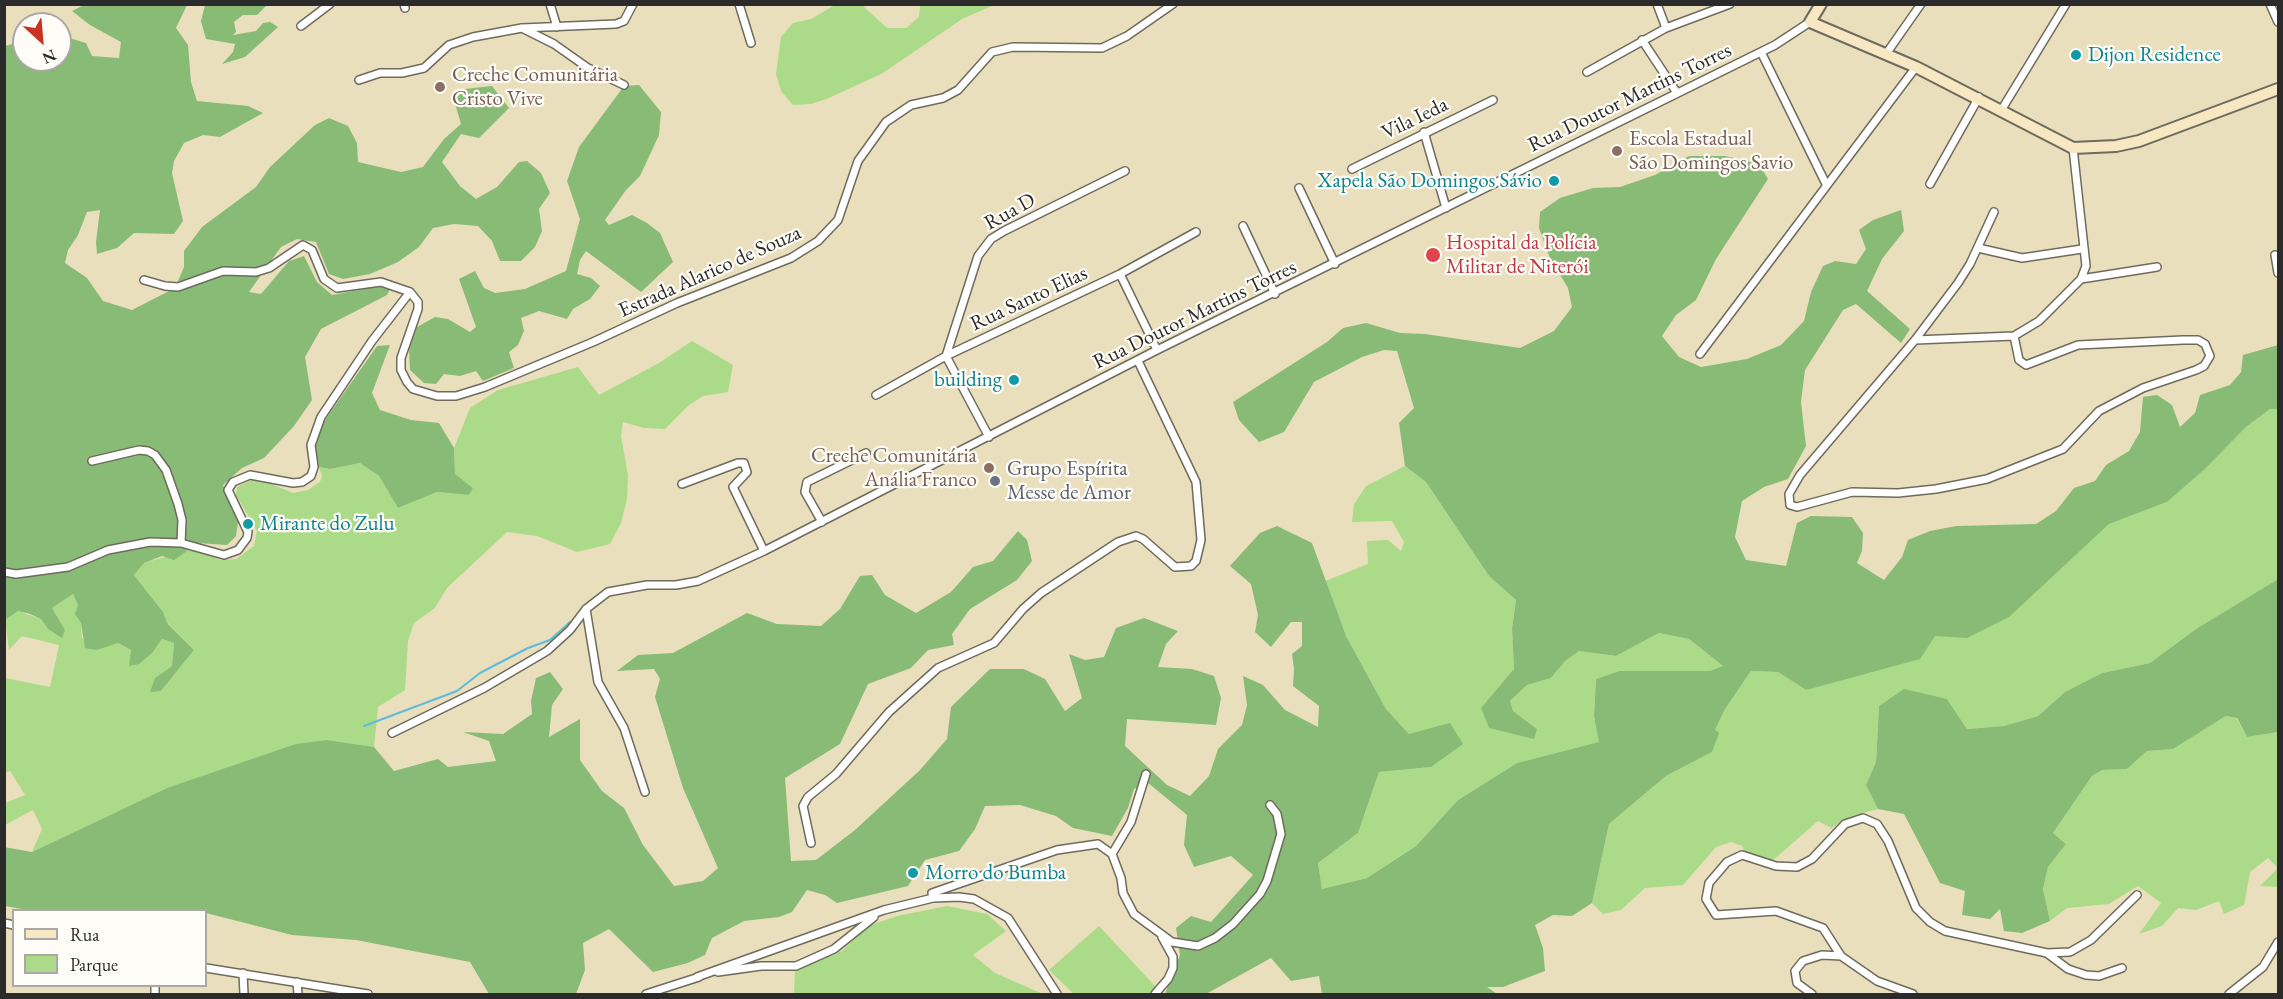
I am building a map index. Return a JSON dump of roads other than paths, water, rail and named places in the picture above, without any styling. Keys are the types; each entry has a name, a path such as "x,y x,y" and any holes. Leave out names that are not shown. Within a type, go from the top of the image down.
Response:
{"street":[{"path":"301,26 330,4"},
{"path":"550,4 557,27"},
{"path":"359,80 380,73 414,72 424,68 456,41 522,28 620,23 628,16 633,4"},
{"path":"739,4 751,43"},
{"name":"Estrada Alarico de Souza","path":"410,292 418,302 415,320 401,358 402,370 407,382 413,389 437,396 456,396 485,387 593,342 677,303 791,258 806,249 838,220 858,161 885,122 911,105 943,98 958,90 992,52 1014,47 1102,48 1127,36 1173,4"},
{"path":"1657,4 1666,28"},
{"path":"1587,72 1666,28 1730,4"},
{"path":"1821,4 1810,22 1916,66 2073,148 2116,146 2139,141 2278,90"},
{"path":"1886,54 1921,4"},
{"path":"2002,109 2066,4"},
{"path":"2270,4 2278,22"},
{"name":"Rua Doutor Martins Torres","path":"392,733 484,688 547,651 570,630 586,609 608,592 647,585 676,585 698,581 764,551 1158,350 1761,52 1788,38 1810,22"},
{"path":"522,28 554,44 588,68 624,85"},
{"path":"1642,40 1677,93"},
{"path":"1761,52 1826,184"},
{"path":"1700,354 1916,66"},
{"path":"1930,184 1979,97"},
{"name":"Vila Ieda","path":"1352,170 1424,132 1493,100"},
{"path":"1424,132 1446,208"},
{"path":"1915,340 2014,336 2039,321 2081,279 2086,266 2082,249 2073,148"},
{"name":"Rua D","path":"946,356 978,256 983,247 1004,231 1125,171"},
{"path":"1299,188 1335,264"},
{"path":"1994,212 1978,248 1958,283 1915,340 1800,475 1793,488 1789,500 1790,505 1797,507 1852,492 1898,493 1936,489 1987,479 2063,449 2099,411 2143,388 2196,370 2204,366 2210,356 2205,344 2198,340 2078,345 2026,365 2019,360 2014,336"},
{"path":"1243,226 1275,294"},
{"name":"Rua Santo Elias","path":"876,395 946,356 1120,274 1196,232"},
{"path":"4,572 16,574 62,568 108,550 150,542 181,543 224,555 238,550 248,538 248,532 228,490 233,482 250,475 293,483 302,482 311,476 314,467 311,445 321,417 372,340 410,292 381,282 337,288 324,279 312,250 303,245 269,268 256,272 213,273 187,285 178,286 165,286 144,280"},
{"path":"1978,248 2022,258 2082,249"},
{"path":"2275,255 2278,273"},
{"path":"2081,279 2157,267"},
{"path":"1120,274 1158,350"},
{"path":"946,356 989,437"},
{"path":"811,843 803,806 808,797 836,774 889,712 938,668 994,643 1023,609 1041,593 1118,542 1136,536 1143,539 1175,567 1191,566 1196,561 1201,540 1196,483 1138,361"},
{"path":"92,461 139,450 155,455 166,470 178,504 182,520 181,543"},
{"path":"822,522 805,492 807,482 866,453"},
{"path":"682,484 744,463 747,472 733,487 764,551"},
{"path":"586,609 597,682 624,728 645,792"},
{"path":"1112,854 1131,822 1146,774"},
{"path":"1162,937 1185,945 1208,942 1249,908 1267,881 1281,834 1277,814 1270,804"},
{"path":"1913,994 1877,981 1841,956 1823,928 1776,911 1716,915 1706,899 1706,889 1713,875 1735,857 1749,856 1776,866 1792,868 1803,865 1812,859 1845,824 1863,818 1877,824 1883,833 1916,908 1930,922 1951,933 2047,953 2070,952 2083,946 2137,895"},
{"path":"933,898 932,893 1057,850 1098,844 1112,854 1129,908 1162,937 1173,957 1173,968 1168,979 1155,994"},
{"path":"646,994 884,910 933,898 974,899 1008,918 1057,994"},
{"path":"697,977 730,969 761,966 785,968 806,962 834,949 884,910"},
{"path":"2229,994 2263,967 2278,942"},
{"path":"2047,953 2068,969 2085,975 2099,976 2122,968"},
{"path":"1812,994 1795,980 1798,965 1815,955 1841,956"},
{"path":"207,968 368,994"},
{"path":"243,973 244,994"},
{"path":"297,982 298,994"}],"waterway":[{"path":"364,726 457,691 480,673 528,648 550,640 570,622"}],"place":[{"name":"Dijon Residence","path":"2076,55"},
{"name":"Creche Comunitária Cristo Vive","path":"440,87"},
{"name":"Escola Estadual São Domingos Savio","path":"1617,151"},
{"name":"Xapela São Domingos Sávio","path":"1554,181"},
{"name":"Hospital da Polícia Militar de Niterói","path":"1433,255"},
{"name":"building","path":"1014,380"},
{"name":"Creche Comunitária Anália Franco","path":"989,468"},
{"name":"Grupo Espírita Messe de Amor","path":"995,481"},
{"name":"Mirante do Zulu","path":"248,524"},
{"name":"Morro do Bumba","path":"913,873"}]}
